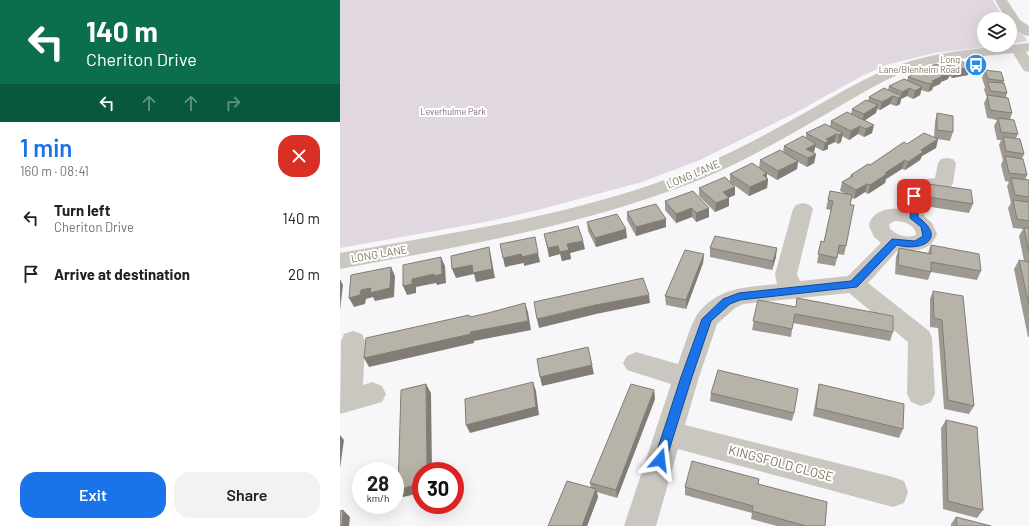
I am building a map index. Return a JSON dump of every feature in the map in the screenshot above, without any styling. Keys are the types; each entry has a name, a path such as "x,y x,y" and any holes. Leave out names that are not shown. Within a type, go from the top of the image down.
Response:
{"street":[{"path":"1001,0 1015,23 1029,32"},
{"path":"1023,48 1029,68"},
{"name":"LONG LANE","path":"340,261 489,233 632,197 688,178 736,156 862,87 902,68 949,57 1023,48"},
{"path":"640,526 686,377 707,319 727,302 739,296 854,284 895,242 917,244 924,240 927,236 925,226 914,218 915,185 944,183 947,163"},
{"path":"791,291 786,274 803,209"},
{"path":"854,284 920,338 921,394"},
{"path":"353,341 354,399"},
{"path":"636,363 686,377"},
{"name":"KINGSFOLD CLOSE","path":"668,433 893,492"}],"green space":[{"name":"Leverhulme Park","path":"340,0 993,0 1000,12 977,12 977,48 934,53 886,65 860,77 795,113 700,160 642,182 534,211 485,222 340,248"},
{"path":"1017,30 1025,37 1027,41 1017,43"}],"building":[{"path":"961,61 971,67 954,70 945,63"},
{"path":"936,64 951,71 943,74 930,68"},
{"path":"929,70 943,76 932,81 935,82 930,84 908,77 919,71"},
{"path":"985,70 1001,72 1004,81 988,79"},
{"path":"904,79 922,87 915,91 910,88 902,92 889,86"},
{"path":"987,82 1004,83 1007,93 991,91"},
{"path":"884,88 902,96 898,98 893,96 882,102 869,97"},
{"path":"987,95 1008,98 1012,113 990,110"},
{"path":"866,100 878,105 864,114 852,109"},
{"path":"847,112 874,125 866,129 860,126 851,131 831,121"},
{"path":"937,113 953,116 953,132 937,130"},
{"path":"998,118 1014,120 1018,134 1001,132"},
{"path":"825,124 843,133 839,135 836,134 826,139 829,141 825,143 806,133"},
{"path":"924,133 938,139 921,150 923,152 908,162 905,160 870,185 867,184 856,190 842,182 904,142 907,144"},
{"path":"803,136 816,144 806,149 816,154 808,158 784,146"},
{"path":"1003,137 1020,139 1024,154 1006,151"},
{"path":"780,150 798,161 778,171 760,160"},
{"path":"1005,156 1023,159 1027,175 1009,173"},
{"path":"752,163 767,173 763,175 768,179 750,187 730,174"},
{"path":"725,177 735,187 723,192 729,198 716,203 699,188"},
{"path":"1011,178 1029,180 1029,197 1015,195"},
{"path":"928,184 971,190 973,204 928,197"},
{"path":"693,191 709,208 696,213 692,208 676,214 665,201"},
{"path":"830,191 852,195 850,205 854,205 846,246 839,245 837,258 818,254 821,241 824,242 833,201 828,200"},
{"path":"1013,200 1029,202 1029,221 1017,219"},
{"path":"656,204 666,219 636,227 627,212"},
{"path":"617,214 626,229 595,238 587,222"},
{"path":"578,226 583,241 567,244 569,250 560,252 558,246 548,248 544,234"},
{"path":"1024,228 1029,228 1029,252"},
{"path":"715,236 777,248 773,261 710,248"},
{"path":"535,237 538,253 522,257 521,254 503,258 500,244"},
{"path":"931,245 979,254 981,271 931,262 931,272 898,265 899,248 931,254"},
{"path":"489,247 492,269 473,273 472,265 452,269 451,256"},
{"path":"685,250 704,254 686,300 665,296"},
{"path":"441,257 442,274 434,276 434,274 412,279 412,284 403,286 403,265"},
{"path":"1019,260 1029,262 1029,305"},
{"path":"391,267 390,288 370,293 371,288 361,290 360,295 349,298 351,275"},
{"path":"643,278 649,295 595,305 537,319 534,302"},
{"path":"933,291 963,296 974,406 948,400 942,320 934,318"},
{"path":"797,298 893,316 893,332 795,314 792,329 753,321 758,300 796,307"},
{"path":"525,303 528,321 470,332 471,334 364,358 366,338 469,315 470,317"},
{"path":"588,347 592,365 540,377 537,359"},
{"path":"718,370 798,389 794,413 711,393"},
{"path":"533,382 536,407 466,425 465,399"},
{"path":"426,384 427,462 412,462 412,486 404,488 404,462 399,462 401,390"},
{"path":"631,384 654,390 616,490 590,483"},
{"path":"819,384 904,404 903,429 816,408"},
{"path":"946,420 977,427 983,510 948,501"},
{"path":"692,461 759,479 758,484 827,502 825,526 806,526 752,511 753,506 685,487"},
{"path":"567,481 596,489 582,526 548,526"},
{"path":"343,510 342,526 340,526 340,511"},
{"path":"956,517 991,526 957,526"}],"place":[{"name":"Long Lane/Blenheim Road","path":"976,65"}],"route":[{"path":"660,460 686,377 707,319 727,302 739,296 854,284 895,242 903,244 917,244 924,240 927,236 925,226 914,218 914,196"}]}
